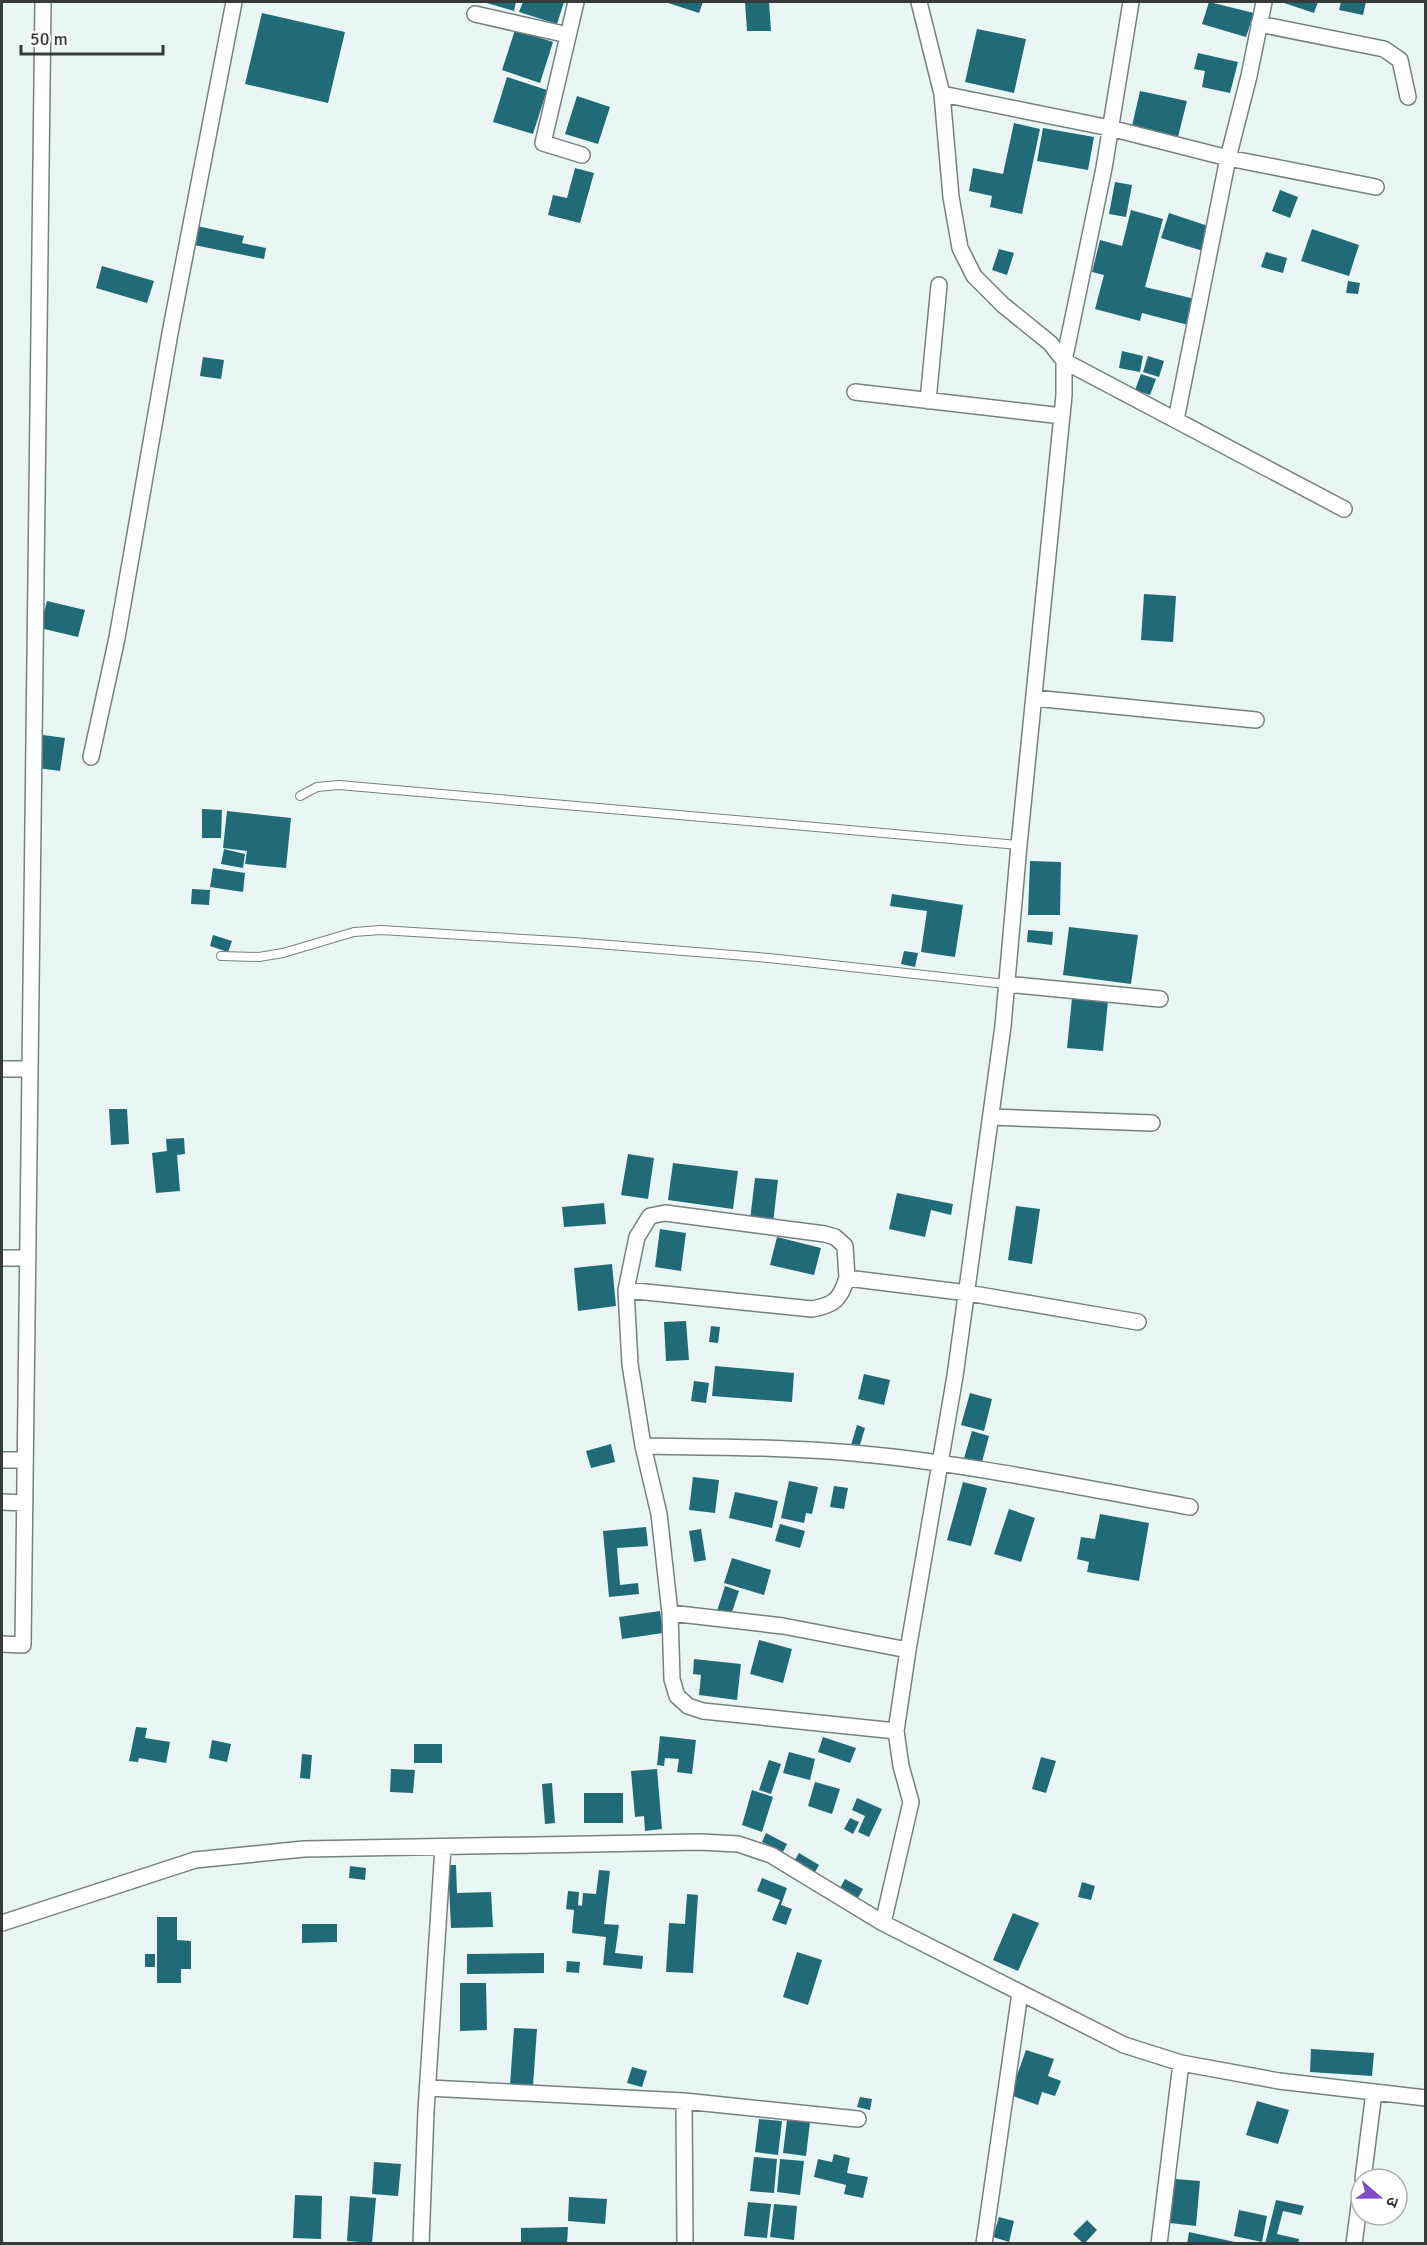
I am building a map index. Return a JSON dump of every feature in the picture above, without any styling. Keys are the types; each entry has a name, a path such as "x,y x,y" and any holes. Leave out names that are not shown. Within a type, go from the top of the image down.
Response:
{"street":[{"path":"2,1644 23,1645 43,2"},
{"path":"91,757 117,638 170,333 234,2"},
{"path":"576,2 543,143 582,155"},
{"path":"919,2 942,94 951,197 960,248 974,276 1003,305 1050,343 1064,361 1344,509"},
{"path":"883,1923 911,1802 901,1766 896,1731 968,1293 1003,1026 1062,416 1064,361 1104,168 1131,2"},
{"path":"1176,420 1228,158 1264,2"},
{"path":"475,14 568,35"},
{"path":"1259,24 1384,49 1400,60 1408,98"},
{"path":"942,94 1110,128 1228,158 1376,187"},
{"path":"928,401 939,285"},
{"path":"855,392 1062,416"},
{"path":"1034,698 1256,720"},
{"path":"1006,984 1160,999"},
{"path":"2,1069 30,1069"},
{"path":"991,1117 1152,1123"},
{"path":"626,1290 812,1309 828,1306 842,1294 847,1278 845,1246 836,1237 825,1234 665,1214 650,1216 637,1238 626,1290 630,1364 644,1446 659,1514 670,1612 672,1679 677,1696 688,1707 703,1711 896,1731"},
{"path":"2,1258 28,1258"},
{"path":"847,1278 968,1293 1138,1322"},
{"path":"644,1446 803,1449 939,1463 1190,1506"},
{"path":"2,1460 25,1460"},
{"path":"2,1502 25,1503"},
{"path":"670,1612 783,1626 908,1650"},
{"path":"2,1923 195,1860 304,1849 700,1842 738,1844 771,1855 883,1923 1124,2045 1181,2063 1279,2081 1425,2098"},
{"path":"421,2244 443,1847"},
{"path":"984,2244 1020,1993"},
{"path":"1159,2244 1181,2063"},
{"path":"429,2088 684,2102 858,2119"},
{"path":"1365,2167 1374,2092"},
{"path":"684,2102 685,2244"},
{"path":"1354,2244 1356,2227"}],"lane":[{"path":"300,796 316,787 339,785 1019,845"},
{"path":"221,956 259,957 283,953 354,932 381,930 573,942 769,958 1006,984"}],"building":[{"path":"483,2 516,2 514,11"},
{"path":"523,2 564,2 557,24 519,12"},
{"path":"665,2 703,2 699,13"},
{"path":"745,2 769,2 771,31 747,31"},
{"path":"1209,2 1254,13 1246,37 1202,24"},
{"path":"1281,2 1318,2 1314,13"},
{"path":"1341,2 1366,2 1363,15 1339,10"},
{"path":"262,13 345,32 328,103 245,84"},
{"path":"977,29 1026,39 1014,93 965,82"},
{"path":"515,30 553,42 540,83 502,70"},
{"path":"1198,53 1238,62 1230,93 1202,87 1205,71 1194,69"},
{"path":"507,77 547,90 533,134 493,122"},
{"path":"1140,91 1187,101 1178,137 1132,126"},
{"path":"577,96 610,107 598,144 565,134"},
{"path":"1014,123 1040,129 1022,214 990,207 992,196 969,191 973,168 1003,174"},
{"path":"1043,128 1094,137 1088,170 1037,161"},
{"path":"575,168 594,173 580,223 548,215 553,195 567,198"},
{"path":"1115,182 1132,185 1126,217 1109,214"},
{"path":"1280,190 1298,197 1290,218 1272,211"},
{"path":"1131,210 1163,219 1145,287 1195,299 1188,325 1142,313 1140,321 1095,309 1104,275 1092,272 1100,240 1122,246"},
{"path":"1169,213 1211,227 1203,251 1161,238"},
{"path":"197,226 244,236 242,243 266,248 264,259 194,245"},
{"path":"1312,229 1359,245 1349,276 1301,261"},
{"path":"999,249 1014,253 1007,275 992,270"},
{"path":"1266,252 1287,258 1283,273 1261,267"},
{"path":"102,266 154,281 147,303 96,288"},
{"path":"1348,281 1360,283 1358,294 1346,293"},
{"path":"1122,351 1143,356 1140,372 1119,368"},
{"path":"1148,356 1164,361 1159,377 1143,372"},
{"path":"203,357 224,360 221,379 200,376"},
{"path":"1141,374 1156,379 1150,395 1135,390"},
{"path":"1144,594 1176,596 1173,642 1141,640"},
{"path":"47,601 85,610 78,637 40,628"},
{"path":"43,735 65,738 60,771 38,768"},
{"path":"202,809 222,810 221,838 202,838"},
{"path":"227,811 291,818 286,868 245,864 247,851 223,848"},
{"path":"224,849 245,854 243,868 221,864"},
{"path":"1030,861 1061,862 1060,915 1028,915"},
{"path":"213,868 245,873 243,892 210,887"},
{"path":"192,889 210,890 209,905 191,904"},
{"path":"892,894 963,905 955,957 921,952 927,911 890,906"},
{"path":"1069,927 1138,935 1131,984 1063,975"},
{"path":"1028,930 1053,932 1052,945 1027,942"},
{"path":"213,935 232,941 228,952 210,946"},
{"path":"904,951 918,953 915,967 901,964"},
{"path":"1072,998 1108,1001 1103,1051 1067,1048"},
{"path":"109,1109 127,1109 129,1144 111,1145"},
{"path":"184,1138 185,1154 177,1155 180,1191 156,1193 152,1153 167,1151 166,1139"},
{"path":"628,1154 654,1158 648,1199 621,1195"},
{"path":"673,1163 738,1171 733,1209 668,1200"},
{"path":"755,1178 778,1180 773,1223 750,1220"},
{"path":"897,1193 953,1204 951,1215 931,1210 925,1237 889,1229"},
{"path":"604,1203 606,1224 564,1227 562,1207"},
{"path":"1016,1206 1040,1209 1032,1264 1008,1260"},
{"path":"660,1229 686,1233 681,1271 655,1267"},
{"path":"777,1237 821,1248 814,1275 770,1265"},
{"path":"612,1264 616,1306 578,1311 574,1268"},
{"path":"686,1321 689,1360 666,1361 664,1322"},
{"path":"711,1326 720,1327 718,1343 709,1342"},
{"path":"715,1366 794,1373 792,1402 712,1396"},
{"path":"864,1374 890,1380 884,1405 858,1399"},
{"path":"694,1381 709,1383 706,1403 691,1401"},
{"path":"970,1393 992,1399 984,1431 961,1425"},
{"path":"857,1425 865,1428 859,1448 851,1445"},
{"path":"972,1431 989,1436 982,1462 964,1458"},
{"path":"611,1444 615,1462 591,1468 586,1451"},
{"path":"693,1477 719,1480 715,1513 689,1510"},
{"path":"789,1481 818,1487 812,1514 806,1513 804,1523 781,1518"},
{"path":"963,1482 987,1488 971,1546 947,1540"},
{"path":"834,1486 848,1488 844,1509 830,1507"},
{"path":"735,1492 778,1501 772,1528 729,1518"},
{"path":"1009,1509 1035,1518 1021,1562 994,1554"},
{"path":"1100,1514 1149,1523 1139,1581 1087,1572 1089,1562 1077,1559 1081,1537 1095,1539"},
{"path":"780,1524 805,1531 800,1548 775,1541"},
{"path":"646,1527 648,1546 617,1548 620,1585 638,1583 639,1594 609,1597 603,1531"},
{"path":"701,1529 706,1560 694,1562 689,1531"},
{"path":"732,1558 771,1570 764,1595 724,1583"},
{"path":"725,1586 739,1591 731,1615 717,1611"},
{"path":"660,1611 663,1633 622,1639 619,1617"},
{"path":"759,1640 792,1649 783,1683 750,1674"},
{"path":"694,1659 741,1664 737,1700 699,1695 701,1675 693,1674"},
{"path":"136,1727 147,1728 145,1738 170,1742 166,1763 139,1758 138,1762 129,1761"},
{"path":"660,1736 696,1740 692,1774 677,1772 679,1759 665,1758 664,1766 657,1765"},
{"path":"823,1737 856,1748 850,1763 818,1752"},
{"path":"212,1740 231,1744 227,1762 209,1758"},
{"path":"414,1744 442,1744 442,1763 414,1763"},
{"path":"789,1752 815,1759 810,1780 783,1773"},
{"path":"302,1754 312,1755 310,1779 300,1778"},
{"path":"1041,1757 1056,1761 1046,1793 1032,1789"},
{"path":"769,1760 781,1764 771,1794 759,1790"},
{"path":"391,1769 415,1770 413,1793 390,1792"},
{"path":"657,1769 662,1829 645,1831 644,1816 635,1817 631,1771"},
{"path":"815,1782 840,1789 832,1814 808,1806"},
{"path":"552,1783 555,1823 545,1824 542,1784"},
{"path":"752,1790 773,1797 762,1832 742,1825"},
{"path":"584,1793 623,1793 623,1823 584,1823"},
{"path":"857,1798 882,1809 869,1837 858,1832 865,1816 852,1810"},
{"path":"850,1818 859,1822 853,1834 844,1829"},
{"path":"766,1833 787,1844 783,1852 762,1842"},
{"path":"799,1853 819,1865 814,1874 793,1863"},
{"path":"448,1865 456,1865 457,1893 491,1892 493,1927 451,1928"},
{"path":"350,1866 366,1868 365,1880 349,1878"},
{"path":"599,1870 610,1871 604,1924 619,1925 615,1953 643,1956 642,1969 603,1965 606,1937 572,1933 574,1910 566,1909 568,1891 579,1892 578,1905 582,1906 583,1893 596,1894"},
{"path":"762,1878 787,1888 781,1905 792,1909 786,1925 772,1920 780,1900 757,1891"},
{"path":"845,1879 863,1889 858,1898 840,1888"},
{"path":"1082,1882 1095,1886 1091,1900 1078,1897"},
{"path":"687,1894 698,1895 693,1973 666,1972 669,1923 685,1924"},
{"path":"1013,1913 1039,1923 1018,1971 993,1960"},
{"path":"157,1917 177,1917 177,1940 191,1941 191,1969 181,1969 181,1983 157,1983"},
{"path":"302,1924 337,1924 337,1942 302,1943"},
{"path":"797,1952 822,1960 808,2005 783,1997"},
{"path":"544,1953 544,1973 467,1974 467,1954"},
{"path":"145,1954 155,1954 155,1967 145,1967"},
{"path":"567,1961 580,1962 579,1973 566,1972"},
{"path":"460,1983 486,1983 487,2030 460,2031"},
{"path":"514,2028 537,2029 533,2086 510,2085"},
{"path":"1311,2049 1374,2053 1372,2076 1310,2072"},
{"path":"1026,2050 1054,2059 1048,2076 1061,2081 1055,2096 1042,2092 1038,2105 1010,2095"},
{"path":"632,2067 647,2071 642,2087 627,2083"},
{"path":"860,2097 872,2099 870,2110 857,2107"},
{"path":"1257,2101 1289,2110 1278,2144 1246,2135"},
{"path":"759,2119 782,2121 778,2155 755,2152"},
{"path":"787,2120 810,2122 806,2156 783,2153"},
{"path":"834,2154 850,2158 847,2173 868,2177 863,2198 844,2194 846,2185 814,2177 818,2159 832,2162"},
{"path":"754,2157 777,2159 774,2193 750,2191"},
{"path":"780,2159 804,2161 800,2195 777,2192"},
{"path":"374,2162 401,2164 398,2196 372,2194"},
{"path":"1175,2179 1200,2181 1196,2226 1170,2223"},
{"path":"295,2195 322,2196 321,2239 293,2238"},
{"path":"350,2196 376,2198 372,2243 347,2241"},
{"path":"569,2197 607,2199 605,2224 568,2221"},
{"path":"1276,2200 1304,2206 1301,2215 1283,2211 1277,2234 1299,2239 1298,2244 1265,2244"},
{"path":"748,2202 771,2204 767,2238 744,2236"},
{"path":"774,2204 797,2206 794,2240 770,2237"},
{"path":"1239,2210 1267,2216 1262,2242 1234,2236"},
{"path":"999,2217 1014,2221 1009,2242 993,2237"},
{"path":"1087,2220 1097,2230 1084,2244 1073,2234"},
{"path":"568,2227 567,2244 521,2244 521,2228"},
{"path":"1189,2232 1235,2242 1235,2244 1187,2244"}]}
